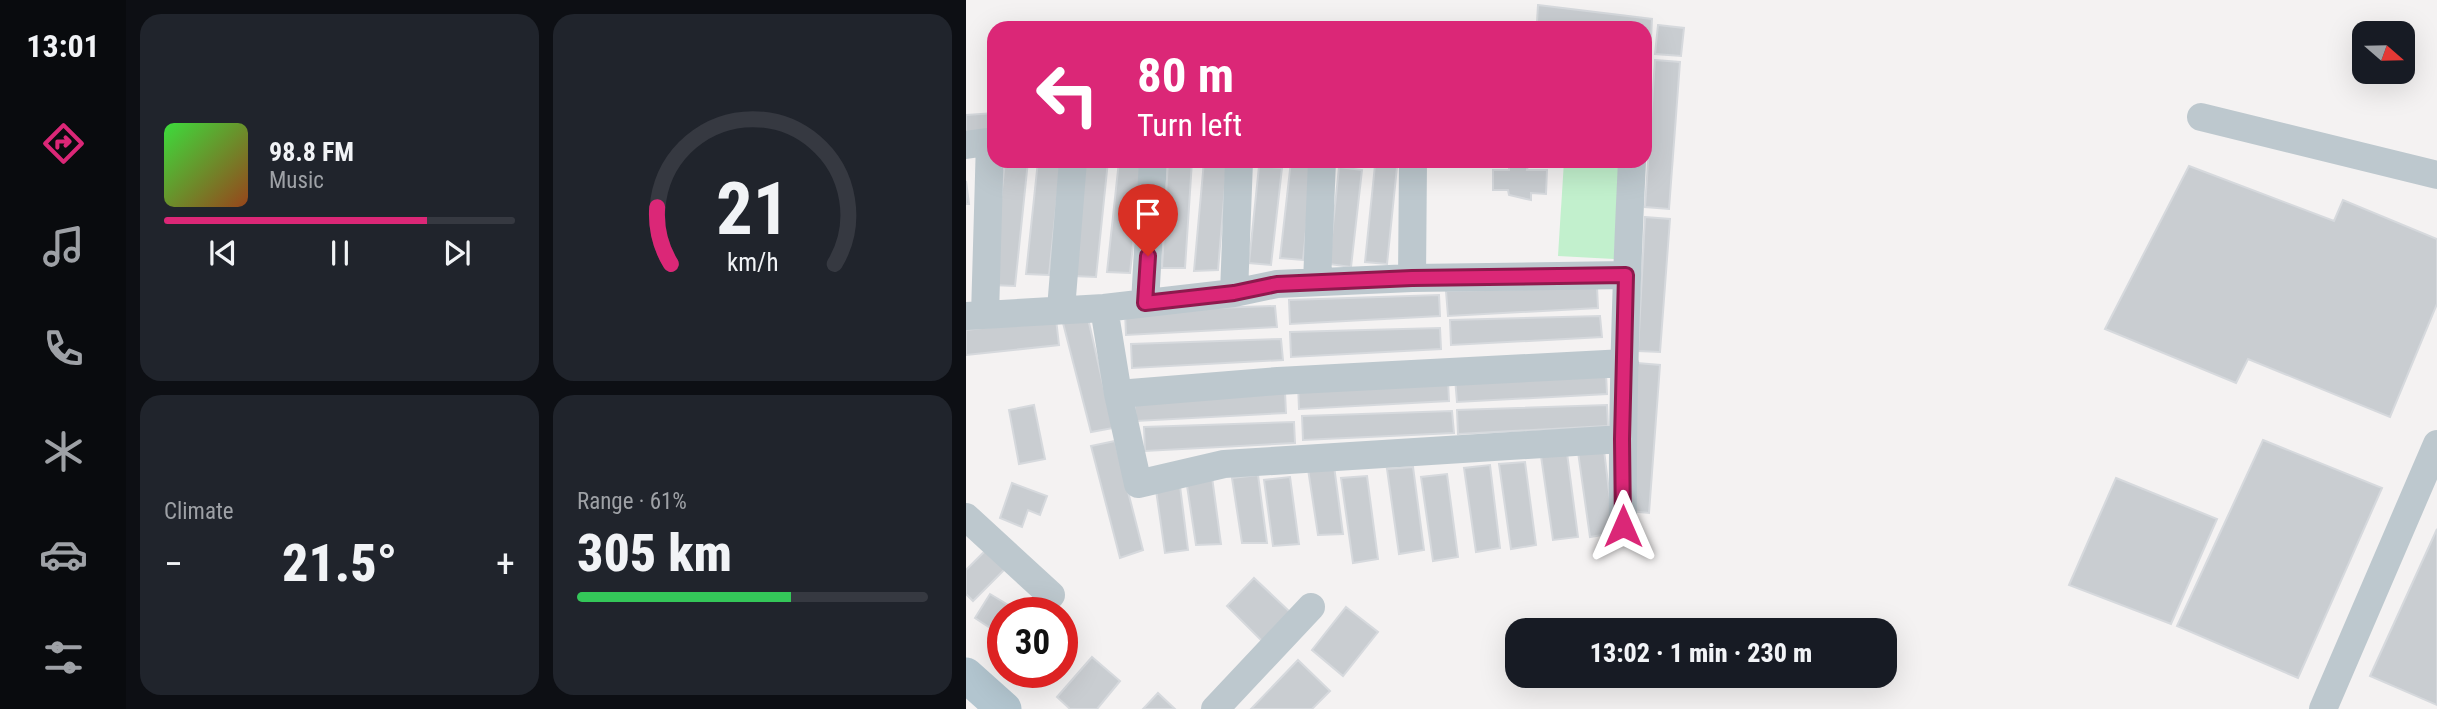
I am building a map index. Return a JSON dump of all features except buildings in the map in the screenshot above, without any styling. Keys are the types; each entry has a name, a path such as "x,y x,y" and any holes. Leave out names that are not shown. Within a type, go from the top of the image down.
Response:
{"main road":[{"path":"966,675 1004,709"}],"street":[{"path":"2201,117 2437,175"},
{"path":"983,143 977,223 976,316 1104,308 1234,293 1277,284 1412,278 1626,275"},
{"path":"1061,309 1072,168"},
{"path":"1145,303 1153,168"},
{"path":"1234,293 1238,168"},
{"path":"1317,282 1322,168"},
{"path":"1412,278 1413,168"},
{"path":"1623,526 1622,439 1632,168"},
{"path":"1104,308 1118,394 1138,484 1224,464 1622,439"},
{"path":"1118,394 1278,381 1625,363"},
{"path":"2323,709 2437,444"},
{"path":"966,517 1051,595"},
{"path":"1215,709 1311,607"}],"green space":[{"path":"1564,168 1620,168 1614,259 1558,256"}],"route":[{"path":"1148,256 1145,303 1234,293 1277,284 1412,278 1626,275 1623,526"}]}
